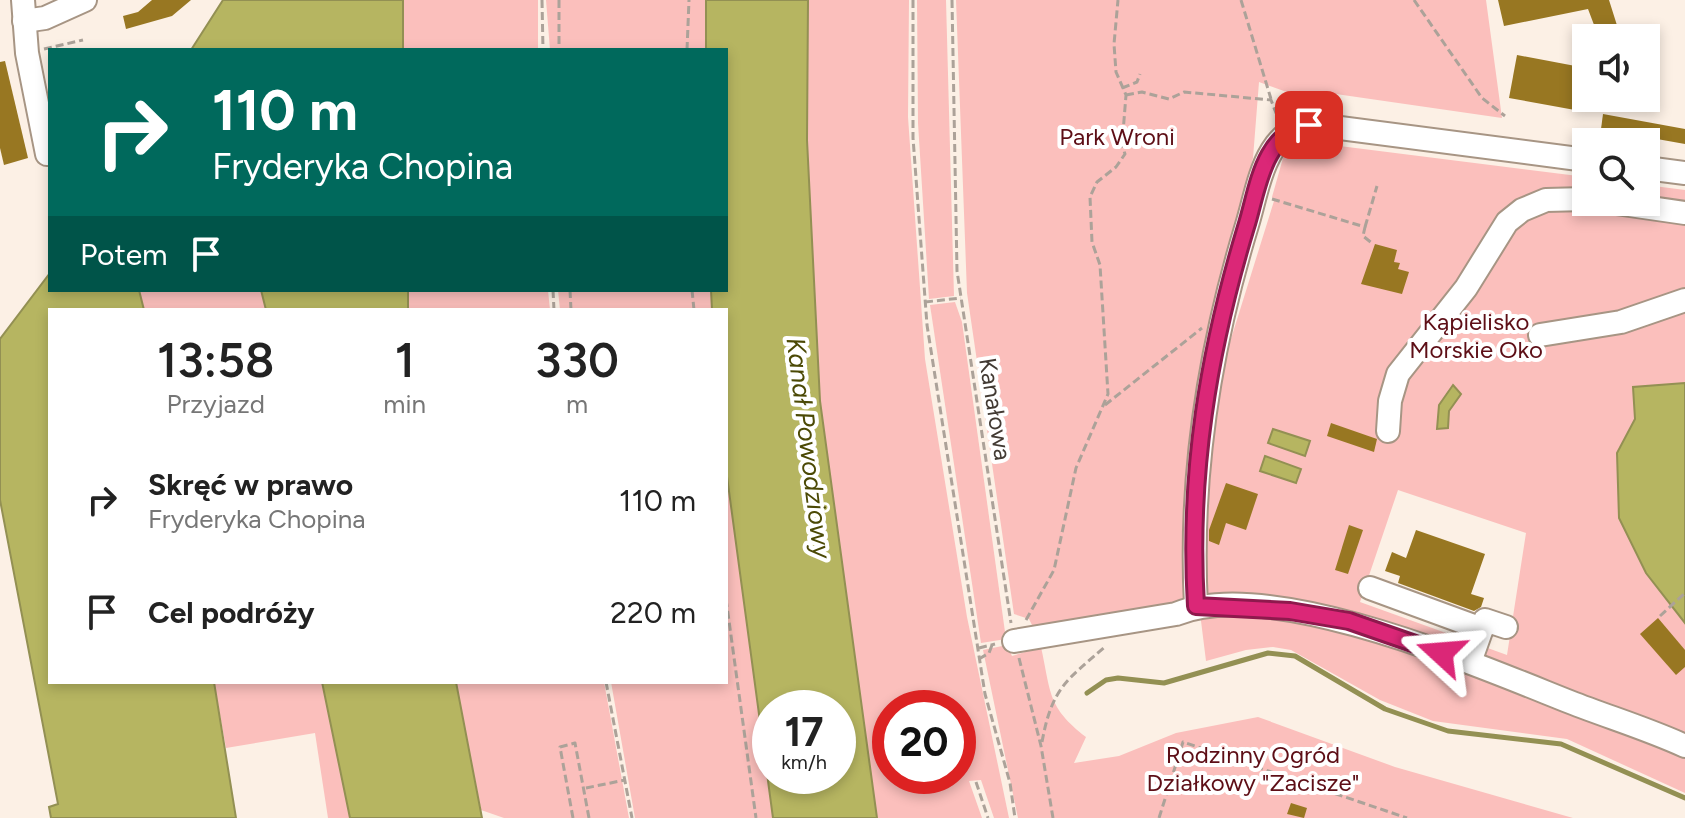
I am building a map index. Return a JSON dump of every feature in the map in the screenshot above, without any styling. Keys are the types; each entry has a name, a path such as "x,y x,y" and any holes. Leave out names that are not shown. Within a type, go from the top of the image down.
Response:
{"street":[{"path":"47,154 23,10 45,18 85,0"},
{"path":"1196,606 1197,466 1206,388 1219,322 1268,157 1284,134 1299,127 1317,125 1572,158"},
{"path":"1660,170 1685,173"},
{"path":"1388,431 1390,401 1398,374 1453,307 1507,222 1522,210 1546,200 1572,199"},
{"path":"1660,209 1685,213"},
{"path":"1540,335 1621,322 1685,300"},
{"path":"1370,588 1482,629"},
{"path":"1014,641 1131,623 1176,614 1196,606 1290,611 1349,621 1464,660 1685,746"},
{"path":"1423,647 1435,612"},
{"path":"1464,660 1485,620 1506,627"}],"path":[{"path":"542,0 543,48"},
{"path":"559,0 559,48"},
{"path":"687,48 689,0"},
{"path":"913,0 913,138 925,302 979,660 1010,783 1015,818"},
{"name":"Kanałowa","path":"952,0 961,298 1014,641 1041,746 1053,818"},
{"path":"1014,641 1054,570 1076,468 1105,405 1109,388 1104,358 1104,317 1089,206 1097,182 1116,167 1125,154 1122,145 1126,95 1116,72 1114,44 1118,0"},
{"path":"1241,0 1284,134"},
{"path":"1414,0 1482,98 1505,116"},
{"path":"50,48 83,40"},
{"path":"40,50 48,48"},
{"path":"1122,88 1137,82 1140,74"},
{"path":"1126,95 1142,92 1169,99 1184,92 1271,100"},
{"path":"1373,244 1363,236 1377,186"},
{"path":"1260,197 1365,227"},
{"path":"925,302 961,298"},
{"path":"1105,405 1196,332 1219,322"},
{"path":"1660,616 1685,593"},
{"path":"728,614 756,818"},
{"path":"1041,746 1050,710 1067,676 1131,623"},
{"path":"977,648 992,645 989,653 979,660"},
{"path":"606,684 632,818"},
{"path":"1159,818 1183,742 1407,818"},
{"path":"573,818 560,747 575,743 589,818"},
{"path":"584,788 625,780"},
{"path":"976,782 988,818"}],"green space":[{"path":"403,0 538,0 538,48 403,48"},
{"path":"546,0 706,0 706,48 550,48"},
{"path":"808,0 909,0 908,117 925,359 967,617 1009,818 994,818 981,780 976,780 976,690 872,690 872,781 820,401 807,140"},
{"path":"917,0 946,0 954,296 929,299 918,123"},
{"name":"Park Wroni","path":"956,0 1486,0 1502,118 1329,93 1320,104 1259,82 1253,158 1224,264 1199,396 1186,600 1036,633 1029,619 1014,614 967,293"},
{"name":"Kąpielisko Morskie Oko","path":"1300,141 1572,175 1572,216 1660,216 1660,187 1685,190 1685,793 1567,739 1433,721 1380,700 1291,650 1273,647 1246,650 1206,661 1200,613 1204,498 1220,374 1274,201 1272,197 1285,151","holes":["1398,490 1526,533 1507,655 1360,602"]},
{"path":"140,292 262,292 266,308 144,308"},
{"path":"408,292 548,292 550,308 408,308"},
{"path":"558,292 711,292 712,308 560,308"},
{"path":"955,302 962,322 1006,639 981,643 930,305"},
{"path":"728,483 756,690 752,690 752,794 770,794 773,818 635,818 611,684 728,684"},
{"name":"Rodzinny Ogród Działkowy \"Zacisze\"","path":"1007,645 1012,656 1041,647 1049,687 1057,707 1086,737 1074,763 1119,756 1176,733 1258,717 1395,767 1573,818 1018,818 983,650"},
{"path":"214,684 322,684 350,818 328,818 315,733 226,748"},
{"path":"456,684 604,684 629,818 504,818 481,810"},
{"path":"874,794 974,794 982,818 877,818"}],"water":[{"path":"223,0 403,0 403,48 192,48"},
{"name":"Kanał Powodziowy","path":"706,0 808,0 807,140 820,401 877,818 773,818 770,794 856,794 856,690 756,690 728,484 728,308 712,308 711,292 728,292 728,48 706,48"},
{"path":"48,276 48,292 140,292 144,308 48,308 48,684 214,684 236,818 51,818 49,807 58,804 0,500 0,339"},
{"path":"262,292 408,292 408,308 266,308"},
{"path":"1685,383 1685,623 1646,573 1619,518 1617,453 1635,419 1633,387"},
{"path":"1453,385 1461,394 1449,411 1448,428 1437,429 1439,405"},
{"path":"1273,429 1310,441 1305,456 1268,443"},
{"path":"1265,456 1301,469 1296,483 1260,471"},
{"path":"322,684 456,684 482,818 350,818"}],"building":[{"path":"152,0 191,0 172,16 126,29 123,16 138,12"},
{"path":"1498,0 1609,0 1617,24 1594,24 1588,9 1504,26"},
{"path":"1517,55 1572,65 1572,109 1509,98"},
{"path":"5,61 28,158 4,165 0,148 0,62"},
{"path":"1603,114 1685,129 1685,144 1660,140 1660,128 1601,128"},
{"path":"1375,244 1397,250 1394,262 1400,263 1398,269 1409,272 1402,294 1361,284"},
{"path":"1331,423 1377,439 1374,452 1327,436"},
{"path":"1226,483 1258,494 1246,530 1226,523 1219,545 1209,541 1209,530"},
{"path":"1349,525 1363,530 1348,574 1335,570"},
{"path":"1416,530 1485,554 1471,594 1484,598 1481,607 1474,611 1398,583 1400,576 1385,571 1392,552 1406,558"},
{"path":"1658,618 1685,650 1685,667 1676,675 1640,634"},
{"path":"1291,803 1307,808 1304,818 1287,814"}],"waterway":[{"path":"1087,693 1106,680 1118,678 1164,683 1268,653 1295,656 1385,709 1448,731 1561,744 1685,798"}],"route":[{"path":"1309,125 1284,134 1268,157 1226,291 1206,388 1197,466 1196,606 1290,611 1349,621 1441,653"}]}
